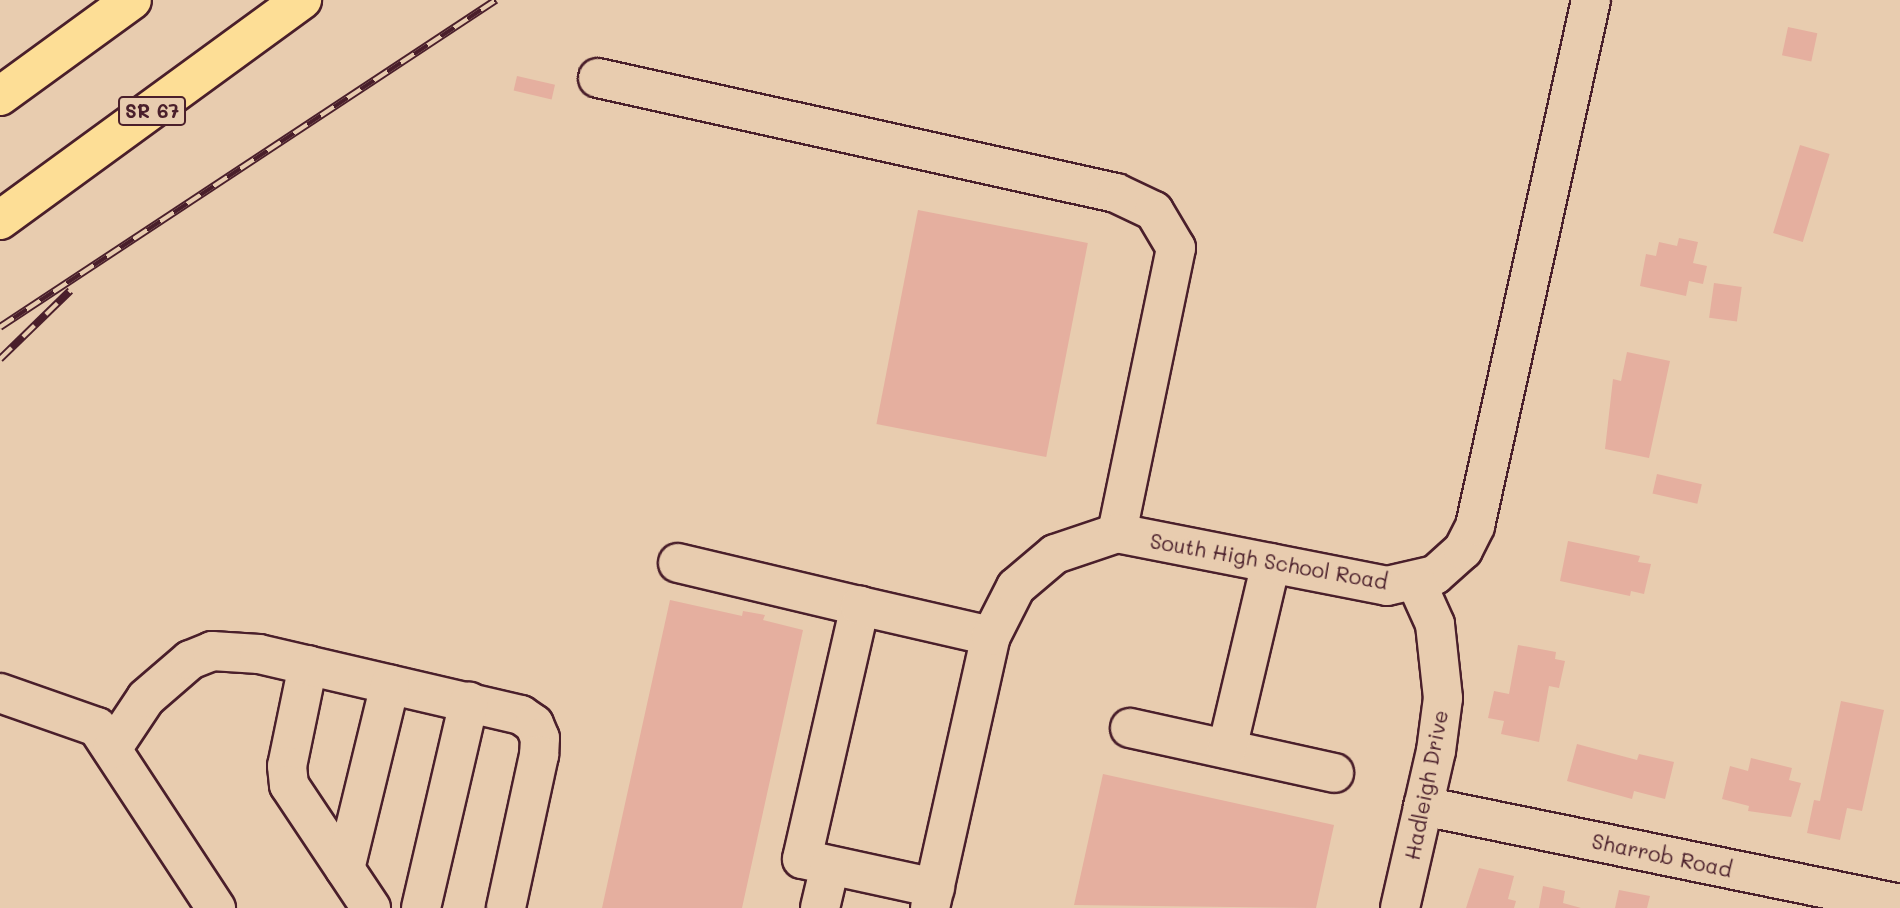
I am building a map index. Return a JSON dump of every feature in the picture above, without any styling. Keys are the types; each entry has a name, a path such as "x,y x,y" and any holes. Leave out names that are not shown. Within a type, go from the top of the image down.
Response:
{"main road":[{"path":"0,96 132,0"},
{"name":"SR 67","path":"0,220 302,0"}],"street":[{"name":"South High School Road","path":"932,898 990,635 1016,587 1055,554 1117,533 1387,586 1416,582 1435,575 1455,559 1475,526 1591,0"},
{"path":"598,78 1116,193 1154,211 1176,248 1117,533"},
{"path":"1227,749 1270,562"},
{"path":"678,563 990,635"},
{"name":"Hadleigh Drive","path":"1400,908 1443,698 1435,624 1416,582"},
{"path":"860,606 802,859 932,898"},
{"path":"112,749 146,698 201,655 233,649 521,715 534,724 540,738 506,908"},
{"path":"308,665 288,766 289,785 371,908"},
{"path":"345,869 390,684"},
{"path":"0,693 97,727 216,908"},
{"path":"421,908 468,702"},
{"path":"1130,728 1334,773"},
{"name":"Sharrob Road","path":"1423,806 1900,904"},
{"path":"820,908 830,866"}],"building":[{"path":"1788,27 1817,33 1811,62 1782,55"},
{"path":"517,76 555,85 552,99 514,91"},
{"path":"1800,145 1830,154 1803,242 1773,233"},
{"path":"918,210 1088,243 1046,457 876,424"},
{"path":"1679,238 1698,242 1693,263 1707,266 1703,284 1689,281 1686,296 1640,286 1646,254 1656,256 1659,242 1677,246"},
{"path":"1714,283 1742,287 1737,322 1709,318"},
{"path":"1627,352 1670,361 1649,458 1605,449 1613,379 1621,381"},
{"path":"1657,474 1702,484 1697,504 1653,493"},
{"path":"1568,541 1640,556 1638,562 1651,564 1644,594 1631,591 1630,596 1560,581"},
{"path":"670,600 742,616 743,611 765,615 763,620 803,630 742,908 602,908"},
{"path":"1518,645 1556,652 1555,659 1565,661 1559,688 1549,686 1539,742 1501,734 1504,721 1488,718 1494,691 1509,694"},
{"path":"1841,701 1884,710 1862,811 1847,808 1840,840 1807,833 1814,800 1820,801"},
{"path":"1577,744 1637,760 1639,754 1674,762 1665,799 1634,791 1632,799 1567,781"},
{"path":"1751,758 1792,768 1789,780 1801,783 1791,817 1748,811 1749,806 1722,799 1730,766 1748,771"},
{"path":"1103,774 1334,825 1316,908 1074,905"},
{"path":"1479,868 1514,876 1508,899 1516,901 1514,908 1466,908"},
{"path":"1543,886 1565,891 1563,903 1581,908 1539,908"},
{"path":"1619,890 1650,896 1647,908 1615,908"}],"railway":[{"path":"0,327 496,0"},
{"path":"0,359 70,291"}]}
